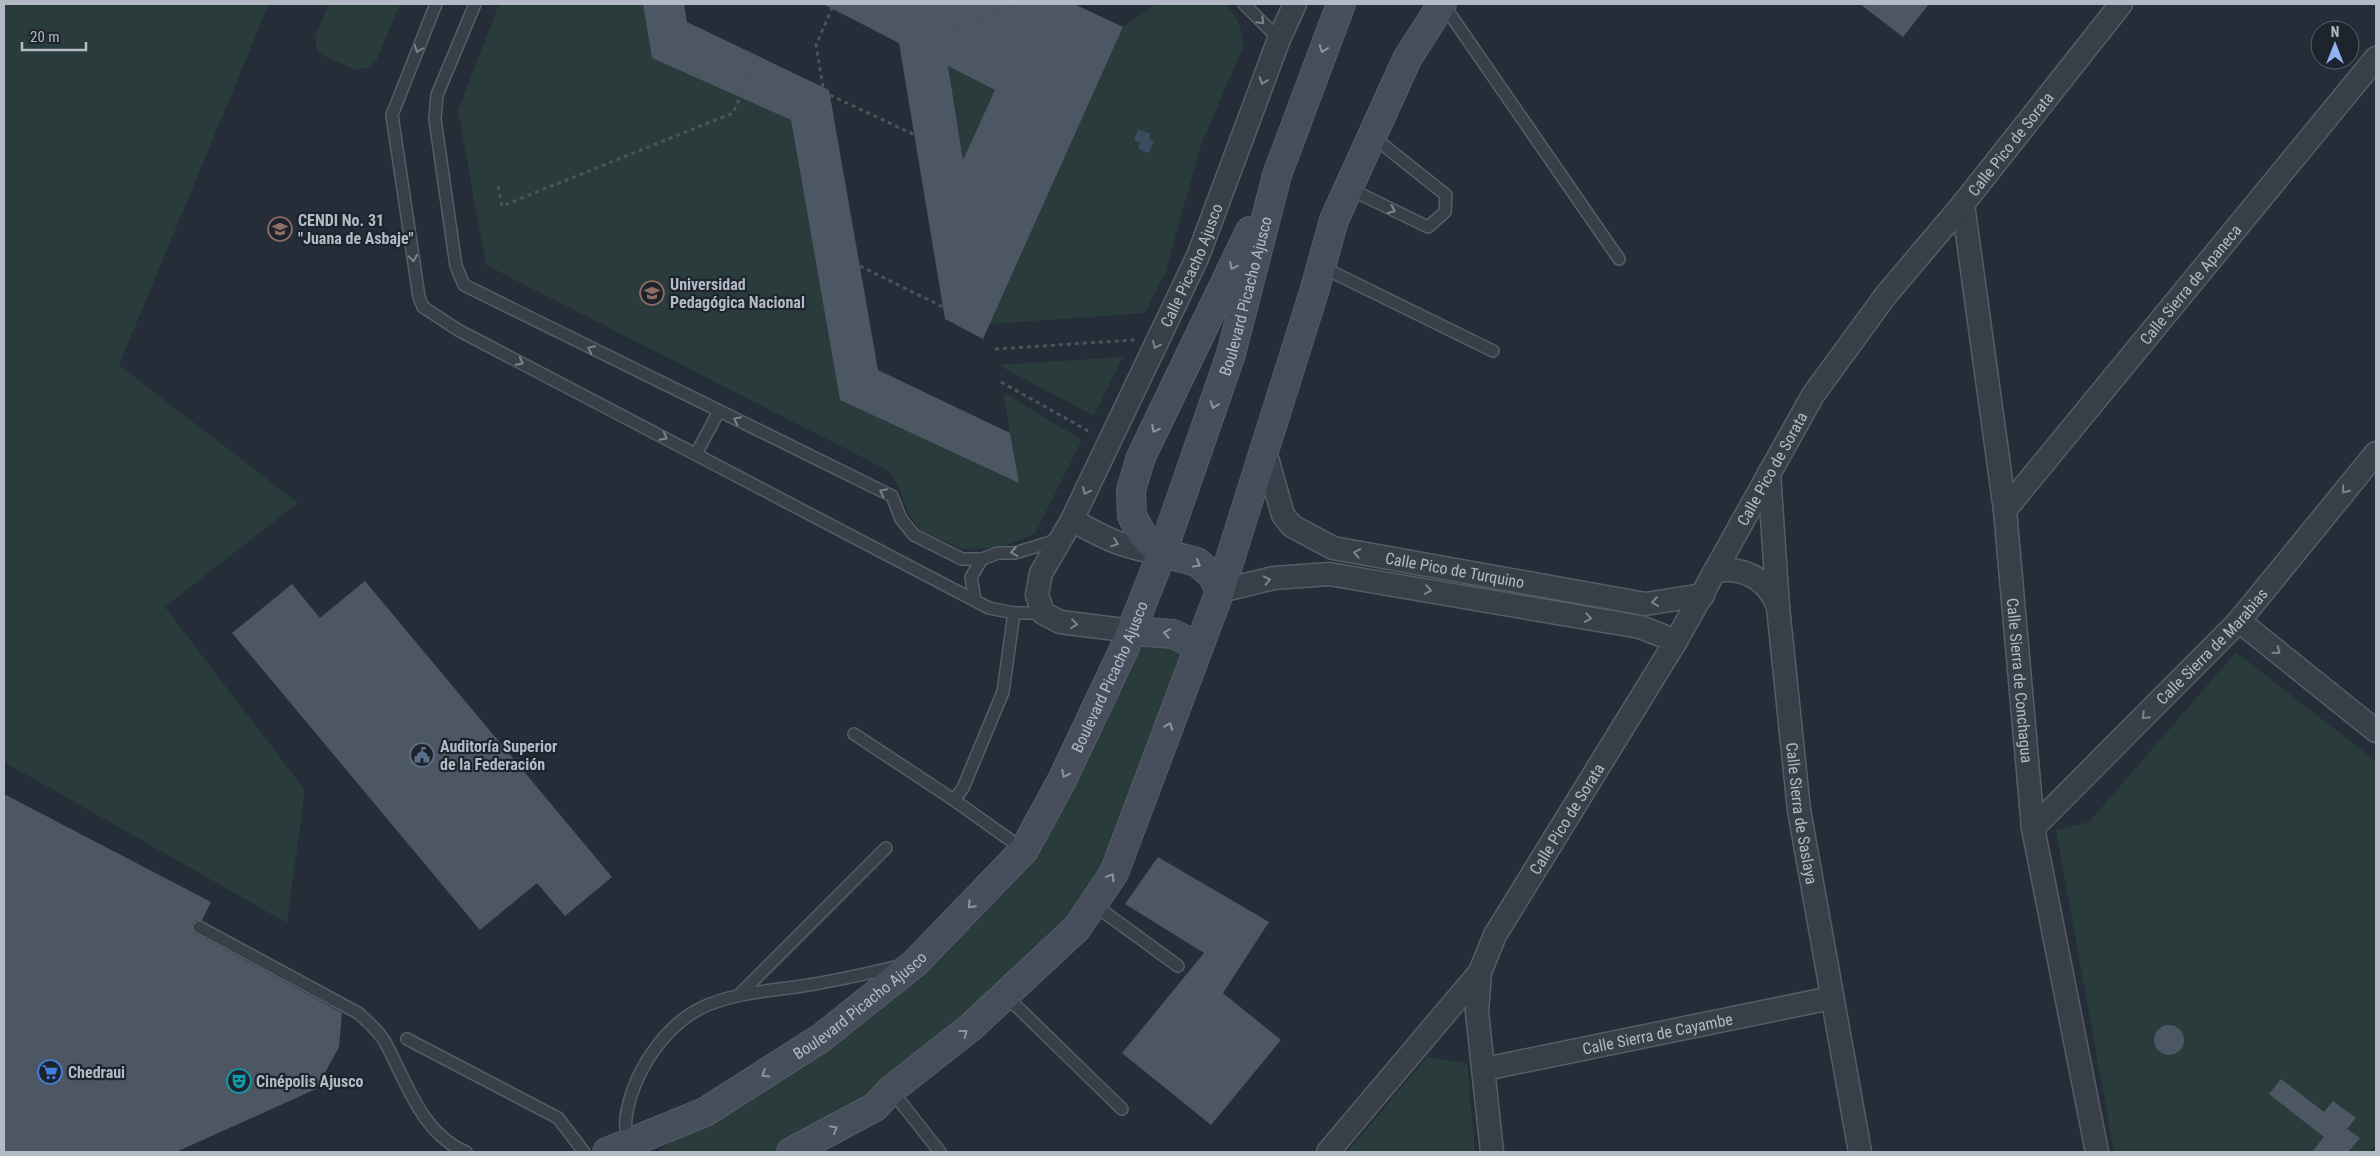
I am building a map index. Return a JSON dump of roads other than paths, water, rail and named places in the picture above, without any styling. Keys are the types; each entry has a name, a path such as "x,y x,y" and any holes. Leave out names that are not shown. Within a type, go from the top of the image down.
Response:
{"main road":[{"name":"Boulevard Picacho Ajusco","path":"617,1148 705,1112 821,1038 915,963 1024,850 1062,780 1132,631 1162,553 1231,354 1277,175 1341,4"},
{"path":"792,1152 875,1107 891,1090 971,1027 1077,928 1114,873 1220,591 1314,292 1334,220 1407,59 1443,4"},
{"path":"1220,591 1212,575 1198,562 1162,553 1142,534 1132,516 1131,490 1141,457 1277,175"},
{"path":"1132,631 1173,634 1199,646"}],"street":[{"name":"Calle Picacho Ajusco","path":"1043,613 1037,595 1041,573 1067,530 1198,256 1279,39 1295,4"},
{"name":"Calle Pico de Sorata","path":"1492,1152 1485,1069 1477,1012 1480,972 1495,935 1676,641 1813,395 1886,295 1963,204 2121,4"},
{"name":"Calle Sierra de Apaneca","path":"2005,510 2376,58"},
{"name":"Calle Sierra de Conchagua","path":"1963,204 2005,510 2033,828 2097,1152"},
{"name":"Calle Pico de Turquino","path":"1265,451 1283,516 1292,526 1333,548 1645,604 1703,594"},
{"name":"Calle Sierra de Marabias","path":"2033,828 2240,621 2376,453"},
{"name":"Calle Sierra de Saslaya","path":"1769,473 1778,607 1799,810 1831,998 1860,1152"},
{"path":"1067,530 1136,550 1162,553"},
{"path":"1715,572 1735,570 1754,577 1769,590 1778,607"},
{"name":"Calle Pico de Turquino","path":"1220,591 1274,578 1329,574 1640,627 1676,641"},
{"path":"1043,613 1060,622 1132,631"},
{"path":"2240,621 2376,731"},
{"name":"Calle Pico de Sorata","path":"1328,1152 1480,972"},
{"name":"Calle Sierra de Cayambe","path":"1485,1069 1831,998"}],"lane":[{"path":"436,4 392,115 419,297 423,307 458,330 989,608 1014,613 1043,613"},
{"path":"475,4 437,95 435,119 456,266 464,285 892,496 901,519 914,535 962,558 982,559 998,553 1015,553 1067,530"},
{"path":"1244,4 1279,39"},
{"path":"1443,4 1619,259"},
{"path":"1348,188 1428,227 1445,212 1446,196 1372,136"},
{"path":"1320,266 1493,352"},
{"path":"696,454 719,411"},
{"path":"975,600 971,577 982,559"},
{"path":"954,800 963,788 1003,692 1014,613"},
{"path":"854,734 954,800 1024,850"},
{"path":"738,995 886,848"},
{"path":"1093,904 1178,966"},
{"path":"199,927 358,1013 386,1043 416,1105 439,1134 466,1152"},
{"path":"617,1148 635,1084 652,1054 676,1025 701,1008 738,995 836,981 915,963"},
{"path":"1005,995 1122,1109"},
{"path":"408,1039 558,1118 584,1152"},
{"path":"891,1090 940,1152"}],"water":[{"path":"1138,129 1151,134 1149,139 1154,141 1149,153 1138,149 1140,143 1134,140"}],"place":[{"name":"CENDI No. 31 \"Juana de Asbaje\"","path":"280,229"},
{"name":"Universidad Pedagógica Nacional","path":"652,293"},
{"name":"Auditoría Superior de la Federación","path":"422,755"},
{"name":"Chedraui","path":"50,1072"},
{"name":"Cinépolis Ajusco","path":"239,1081"}]}
